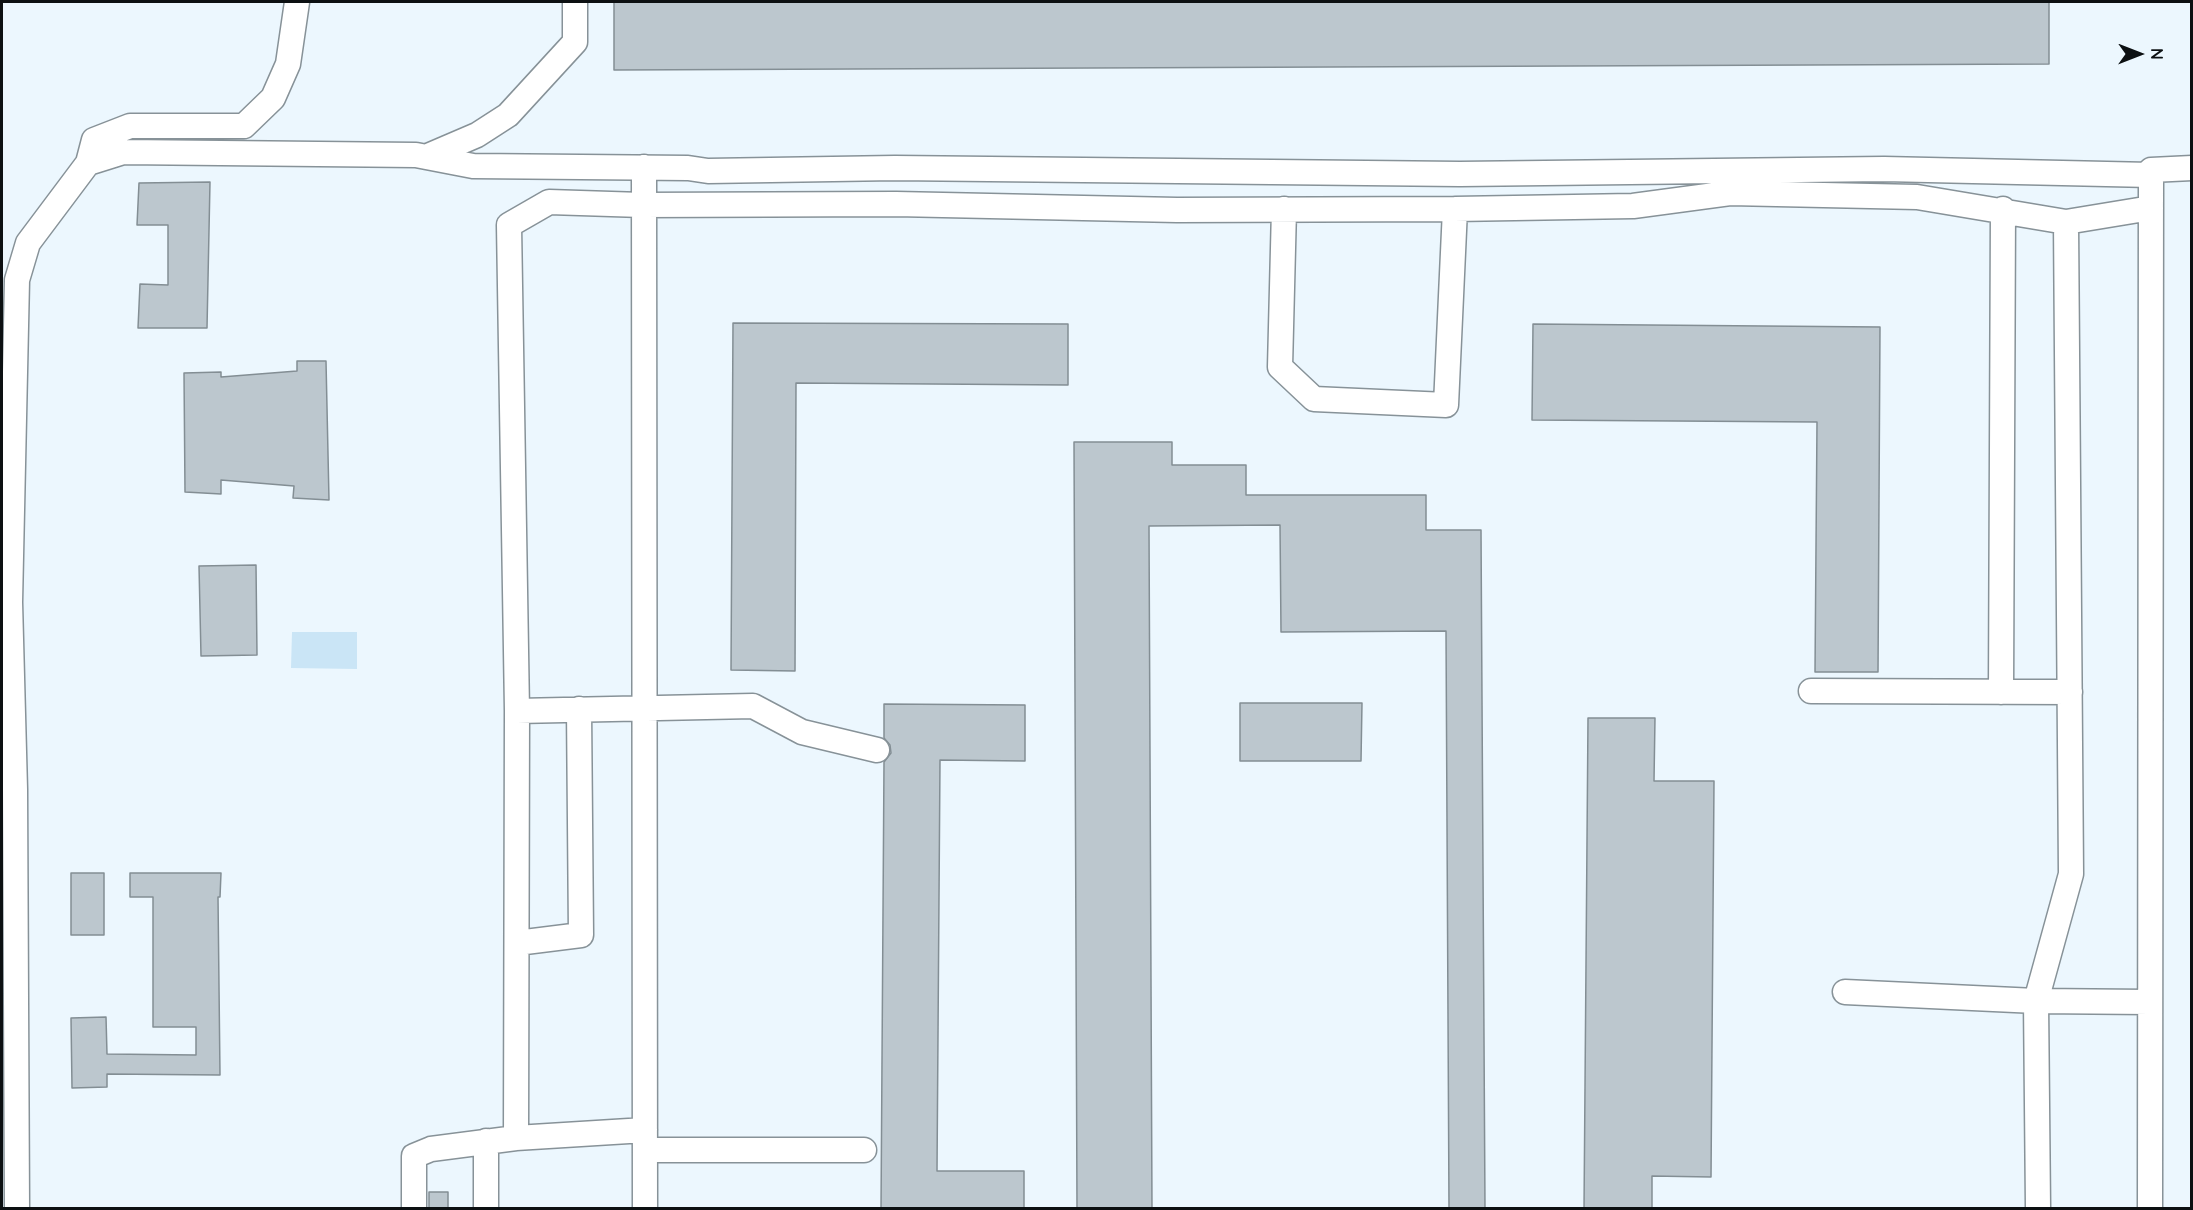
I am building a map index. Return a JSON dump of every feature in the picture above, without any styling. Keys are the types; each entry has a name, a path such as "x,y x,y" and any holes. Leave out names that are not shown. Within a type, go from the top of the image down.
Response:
{"lane":[{"path":"17,1209 9,1099 15,789 10,602 17,280 28,243 88,164 94,140 130,126 244,126 273,98 288,64 297,2"},
{"path":"428,156 477,135 508,115 575,42 575,2"},
{"path":"88,164 123,152 428,156 473,166 644,167 708,171 895,168 1460,174 1884,169 2151,175"},
{"path":"644,167 642,205 645,1209"},
{"path":"2150,1209 2151,170 2192,168"},
{"path":"1167,210 1171,172"},
{"path":"516,1137 517,711 509,225 549,202 642,205 896,204 1167,210 1455,209 1633,206 1730,193 1917,197 2003,209 2066,222 2151,208"},
{"path":"1284,209 1280,367 1314,399 1446,405 1455,209"},
{"path":"2001,692 2003,209"},
{"path":"2038,1209 2036,1001 2071,874 2066,222"},
{"path":"1811,691 2070,692"},
{"path":"517,711 753,706 802,732 877,750"},
{"path":"517,943 581,935 579,709"},
{"path":"1845,992 2036,1001 2149,1002"},
{"path":"414,1209 414,1156 431,1149 516,1137 645,1140 864,1150"},
{"path":"486,1142 486,1209"}],"shaded area":[{"path":"292,632 357,632 357,669 291,668"}],"building":[{"path":"614,2 2049,2 2049,64 614,70"},
{"path":"210,182 207,328 138,328 140,284 168,285 168,225 137,225 139,183"},
{"path":"733,323 1068,324 1068,385 796,383 795,671 731,670"},
{"path":"1533,324 1880,327 1878,672 1815,672 1817,422 1532,420"},
{"path":"297,361 326,361 329,500 293,498 294,486 221,480 221,494 185,492 184,373 221,372 221,377 297,371"},
{"path":"1074,442 1172,442 1172,465 1246,465 1246,495 1426,495 1426,530 1481,530 1485,1209 1449,1209 1446,631 1281,632 1280,525 1149,526 1152,1209 1077,1209"},
{"path":"256,565 257,655 201,656 199,566"},
{"path":"1240,703 1362,703 1361,761 1240,761"},
{"path":"884,704 1025,705 1025,761 940,760 937,1171 1024,1171 1024,1209 881,1209 884,762 891,753 890,745 884,738"},
{"path":"1588,718 1655,718 1654,781 1714,781 1711,1177 1652,1176 1652,1209 1584,1209"},
{"path":"71,873 104,873 104,935 71,935"},
{"path":"130,873 221,873 220,897 218,897 220,1075 107,1074 107,1087 72,1088 71,1018 106,1017 107,1054 196,1055 196,1027 153,1027 153,897 130,897"},
{"path":"429,1192 448,1192 448,1209 429,1209"}]}
